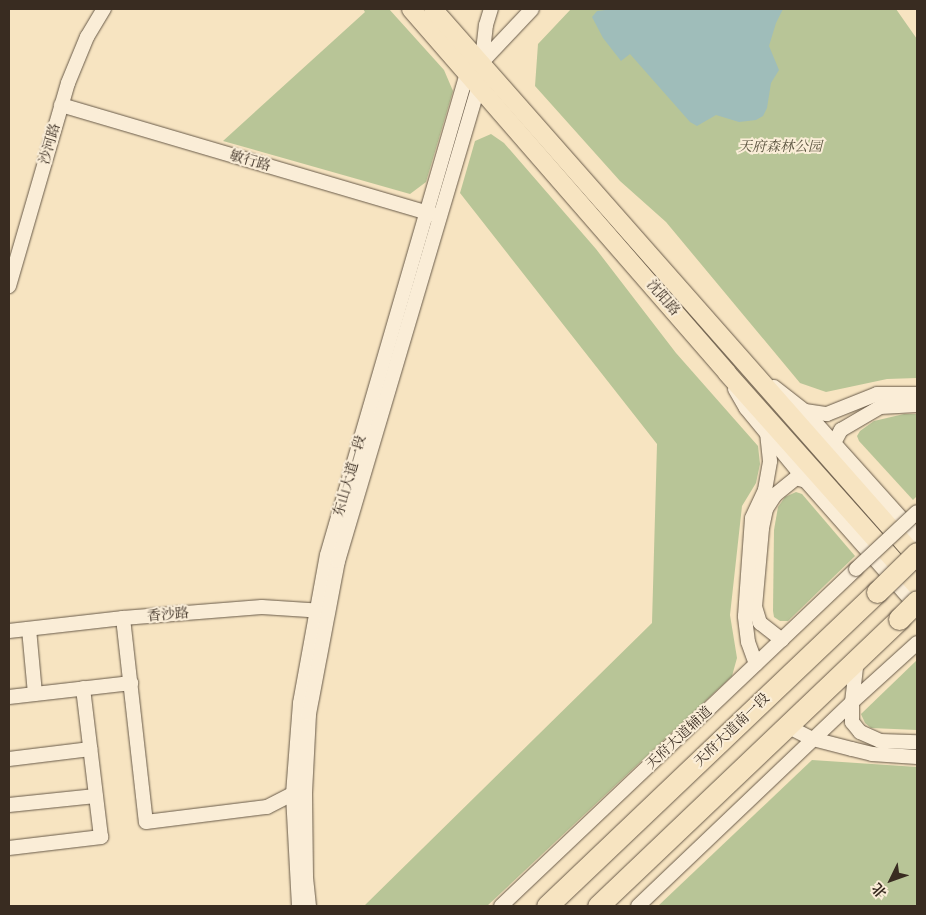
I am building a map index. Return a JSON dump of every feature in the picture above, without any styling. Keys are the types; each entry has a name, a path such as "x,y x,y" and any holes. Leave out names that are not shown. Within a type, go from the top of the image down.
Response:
{"highway":[{"name":"天府大道南一段","path":"547,906 917,553"},
{"path":"598,906 917,601"}],"main road":[{"name":"沈阳路","path":"411,9 727,373 917,586"},
{"name":"沈阳路","path":"433,9 917,558"}],"street":[{"name":"沙河路","path":"9,286 61,106 87,37 104,9"},
{"name":"东山大道一段","path":"299,906 293,794 300,703 322,610 479,86 486,25 491,9"},
{"path":"467,73 481,62 532,9"},
{"name":"东山大道一段","path":"309,906 306,876 305,793 309,714 327,555 467,73"},
{"name":"敏行路","path":"61,106 440,217"},
{"path":"746,366 805,411 917,536"},
{"path":"727,373 746,408 767,434 917,607"},
{"path":"805,411 827,414 877,394 917,394"},
{"path":"834,442 841,430 880,407 917,405"},
{"path":"756,664 748,642 745,616 752,518 765,490 770,461 767,434"},
{"path":"782,640 760,623 756,607 762,528 766,509 788,483 796,478 806,481"},
{"name":"天府大道辅道","path":"501,906 917,512"},
{"name":"香沙路","path":"9,631 123,618 262,607 322,610"},
{"path":"123,618 146,822 267,807 293,794"},
{"path":"29,629 35,694"},
{"path":"638,906 852,702 917,643"},
{"path":"857,659 852,702 852,722 869,738 880,741 917,742"},
{"path":"9,696 131,683"},
{"path":"9,848 100,837 83,688"},
{"path":"787,726 813,739 872,754 917,757"},
{"path":"9,759 90,749"},
{"path":"9,805 96,796"}],"green space":[{"path":"363,9 389,9 444,70 453,91 426,182 410,194 223,141 365,12"},
{"name":"天府森林公园","path":"571,9 896,9 917,39 917,378 887,379 826,392 800,383 666,222 620,181 535,86 538,44"},
{"path":"491,134 504,143 596,249 676,353 758,446 760,464 756,483 742,506 730,615 737,658 732,676 487,906 364,906 652,623 657,444 460,193 475,141"},
{"path":"904,414 917,414 917,496 913,500 859,441 857,436 860,431 874,421"},
{"path":"796,492 802,494 855,556 788,621 780,621 774,617 773,611 774,530 778,507 785,497"},
{"path":"917,660 917,730 871,728 865,723 861,714"},
{"path":"812,760 917,767 917,906 658,906"}],"water":[{"path":"614,9 783,9 776,23 769,46 779,70 771,83 767,108 763,116 756,120 739,122 716,115 697,126 690,122 630,54 621,61 603,38 592,17 597,11"}]}
